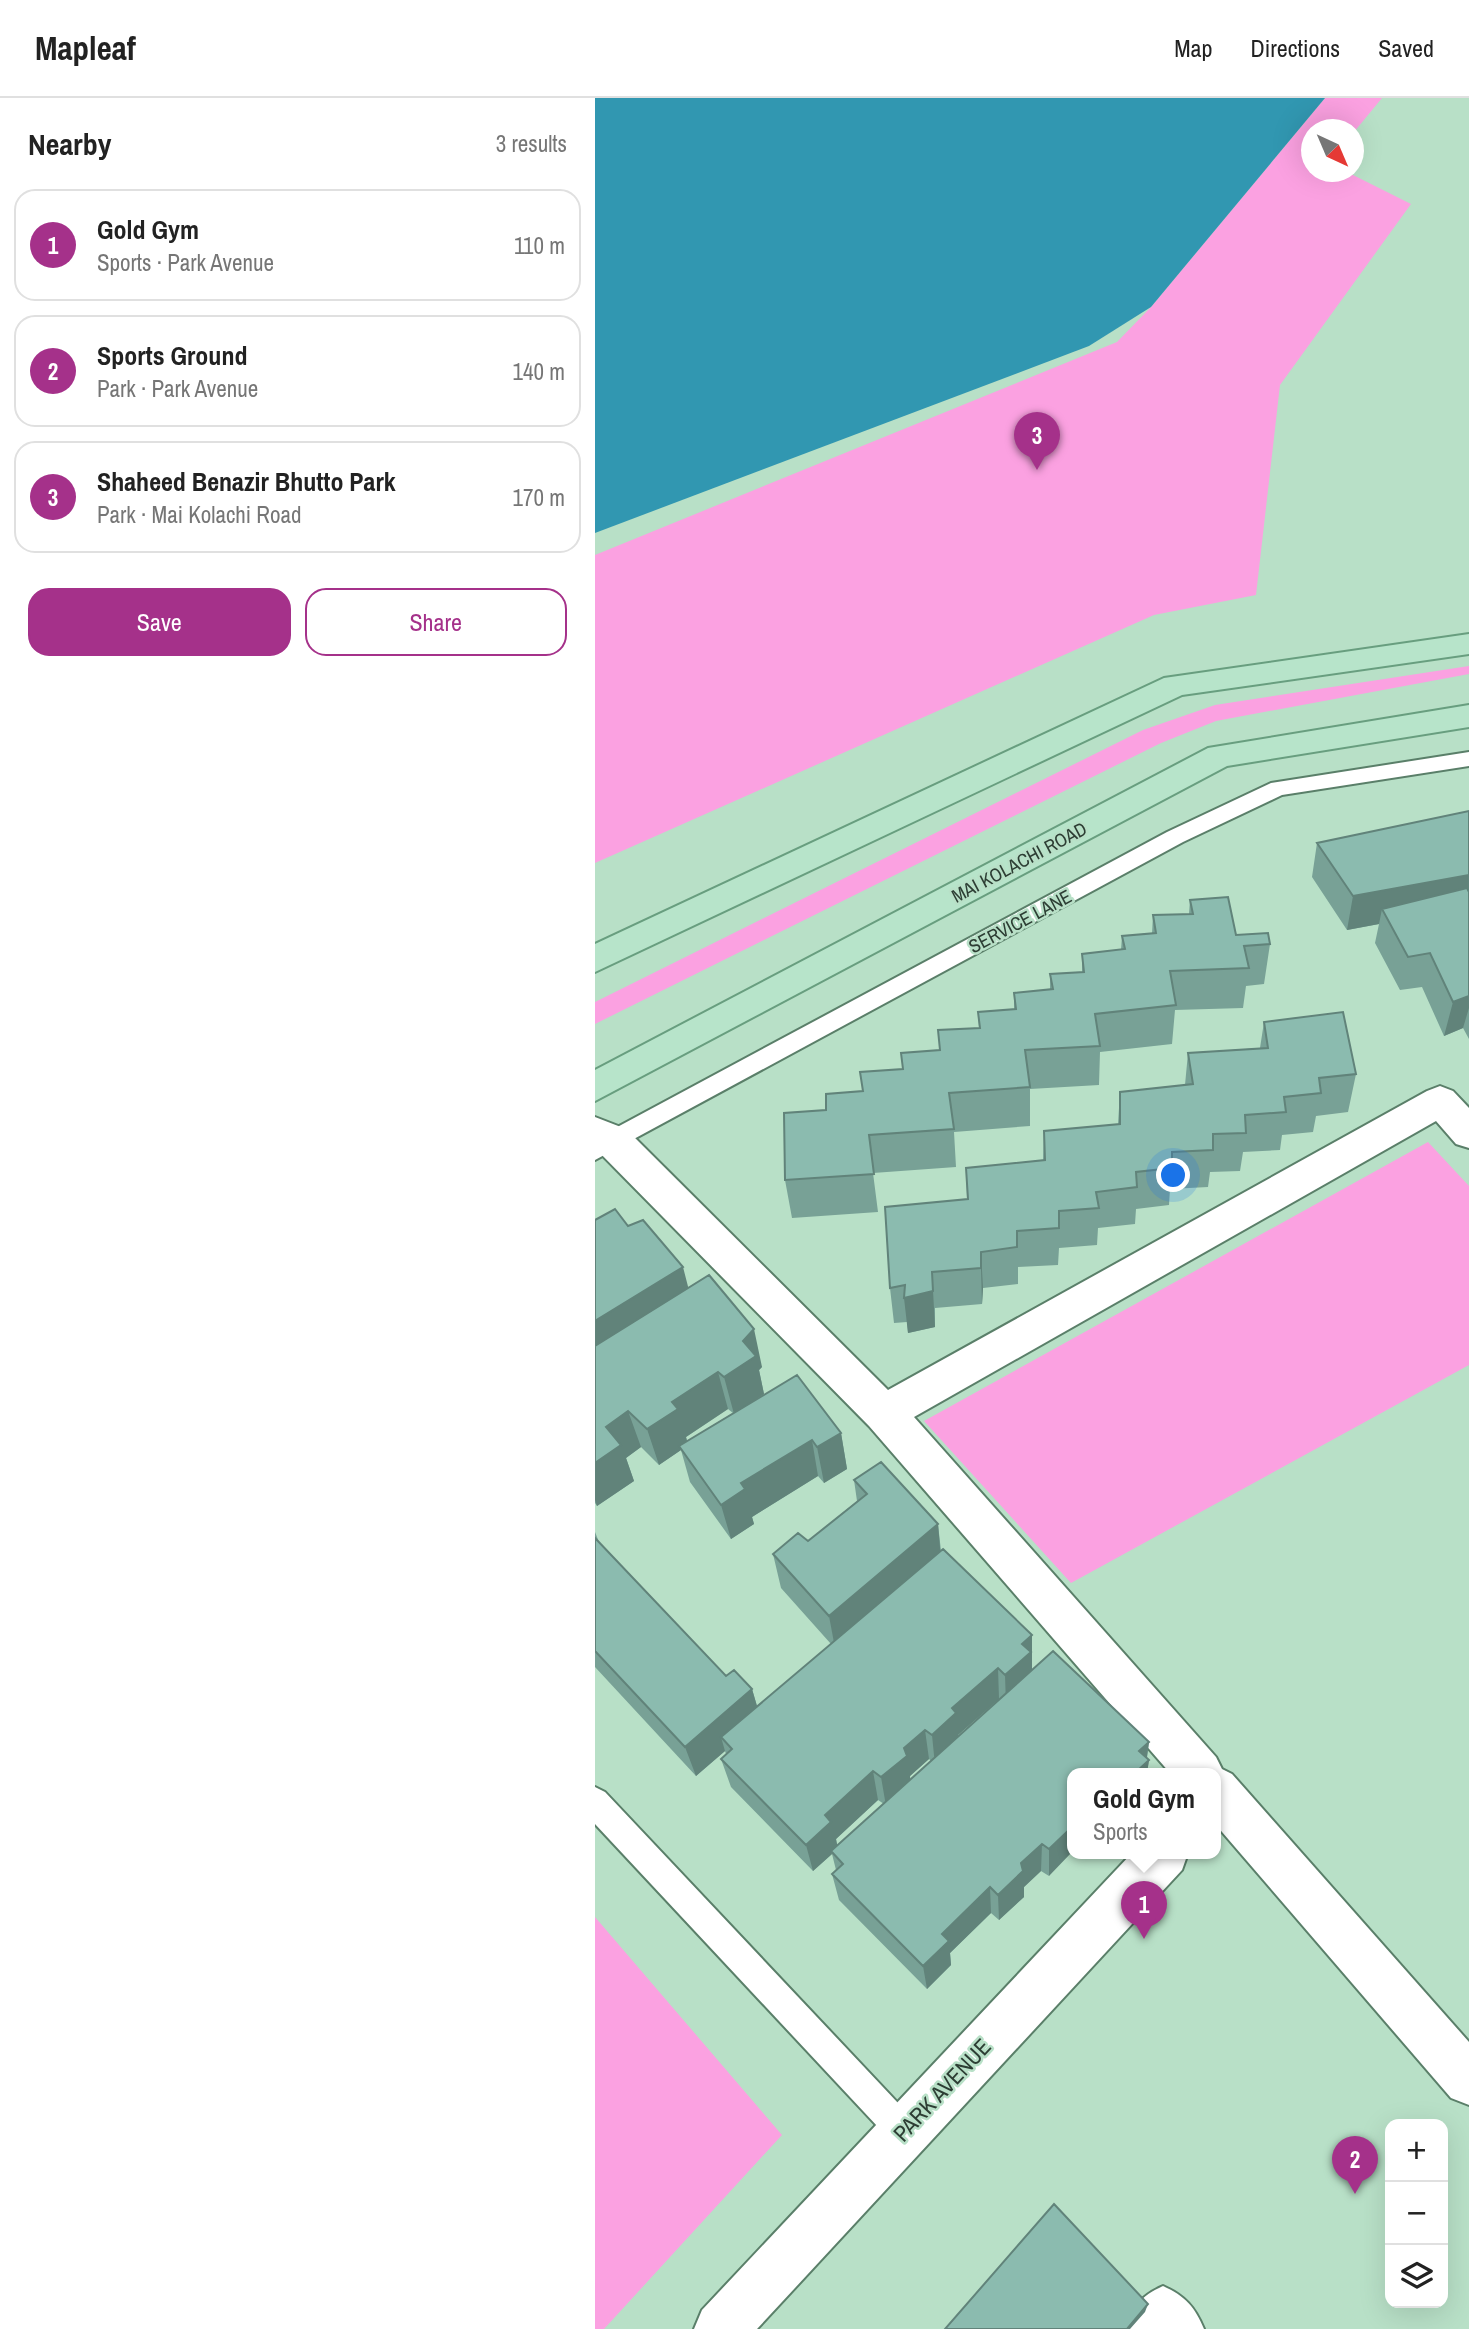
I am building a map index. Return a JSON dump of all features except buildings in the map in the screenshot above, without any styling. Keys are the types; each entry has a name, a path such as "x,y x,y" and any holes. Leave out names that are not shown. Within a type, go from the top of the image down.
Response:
{"main road":[{"path":"595,959 1175,685 1469,644"},
{"name":"MAI KOLACHI ROAD","path":"595,1087 1219,756 1469,716"}],"street":[{"path":"884,1413 1440,1101 1469,1133"},
{"path":"601,1141 884,1413 1194,1768"},
{"path":"1221,1799 1469,2080"},
{"name":"PARK AVENUE","path":"721,2329 1159,1859"},
{"path":"1150,2329 1163,2313 1177,2329"}],"lane":[{"name":"SERVICE LANE","path":"601,1141 1163,844 1278,788 1469,759"},
{"path":"595,1802 903,2131"}],"shaded area":[{"path":"1325,98 1382,98 1364,120 1308,119"},
{"path":"1301,127 1301,182 1364,180 1411,204 1280,385 1256,595 1154,615 595,863 595,555 1117,342 1151,307"},
{"path":"1469,666 1469,674 1216,721 1161,743 595,1024 595,1002 1143,730 1215,705"},
{"path":"1428,1142 1469,1186 1469,1365 1071,1583 924,1421"},
{"path":"595,1917 782,2135 604,2329 595,2329"}],"water":[{"path":"595,98 1325,98 1308,119 1301,119 1301,127 1151,307 1089,346 595,533"}],"place":[{"name":"Shaheed Benazir Bhutto Park","path":"1037,470"},
{"name":"Gold Gym","path":"1144,1939"},
{"name":"Sports Ground","path":"1355,2194"}]}
